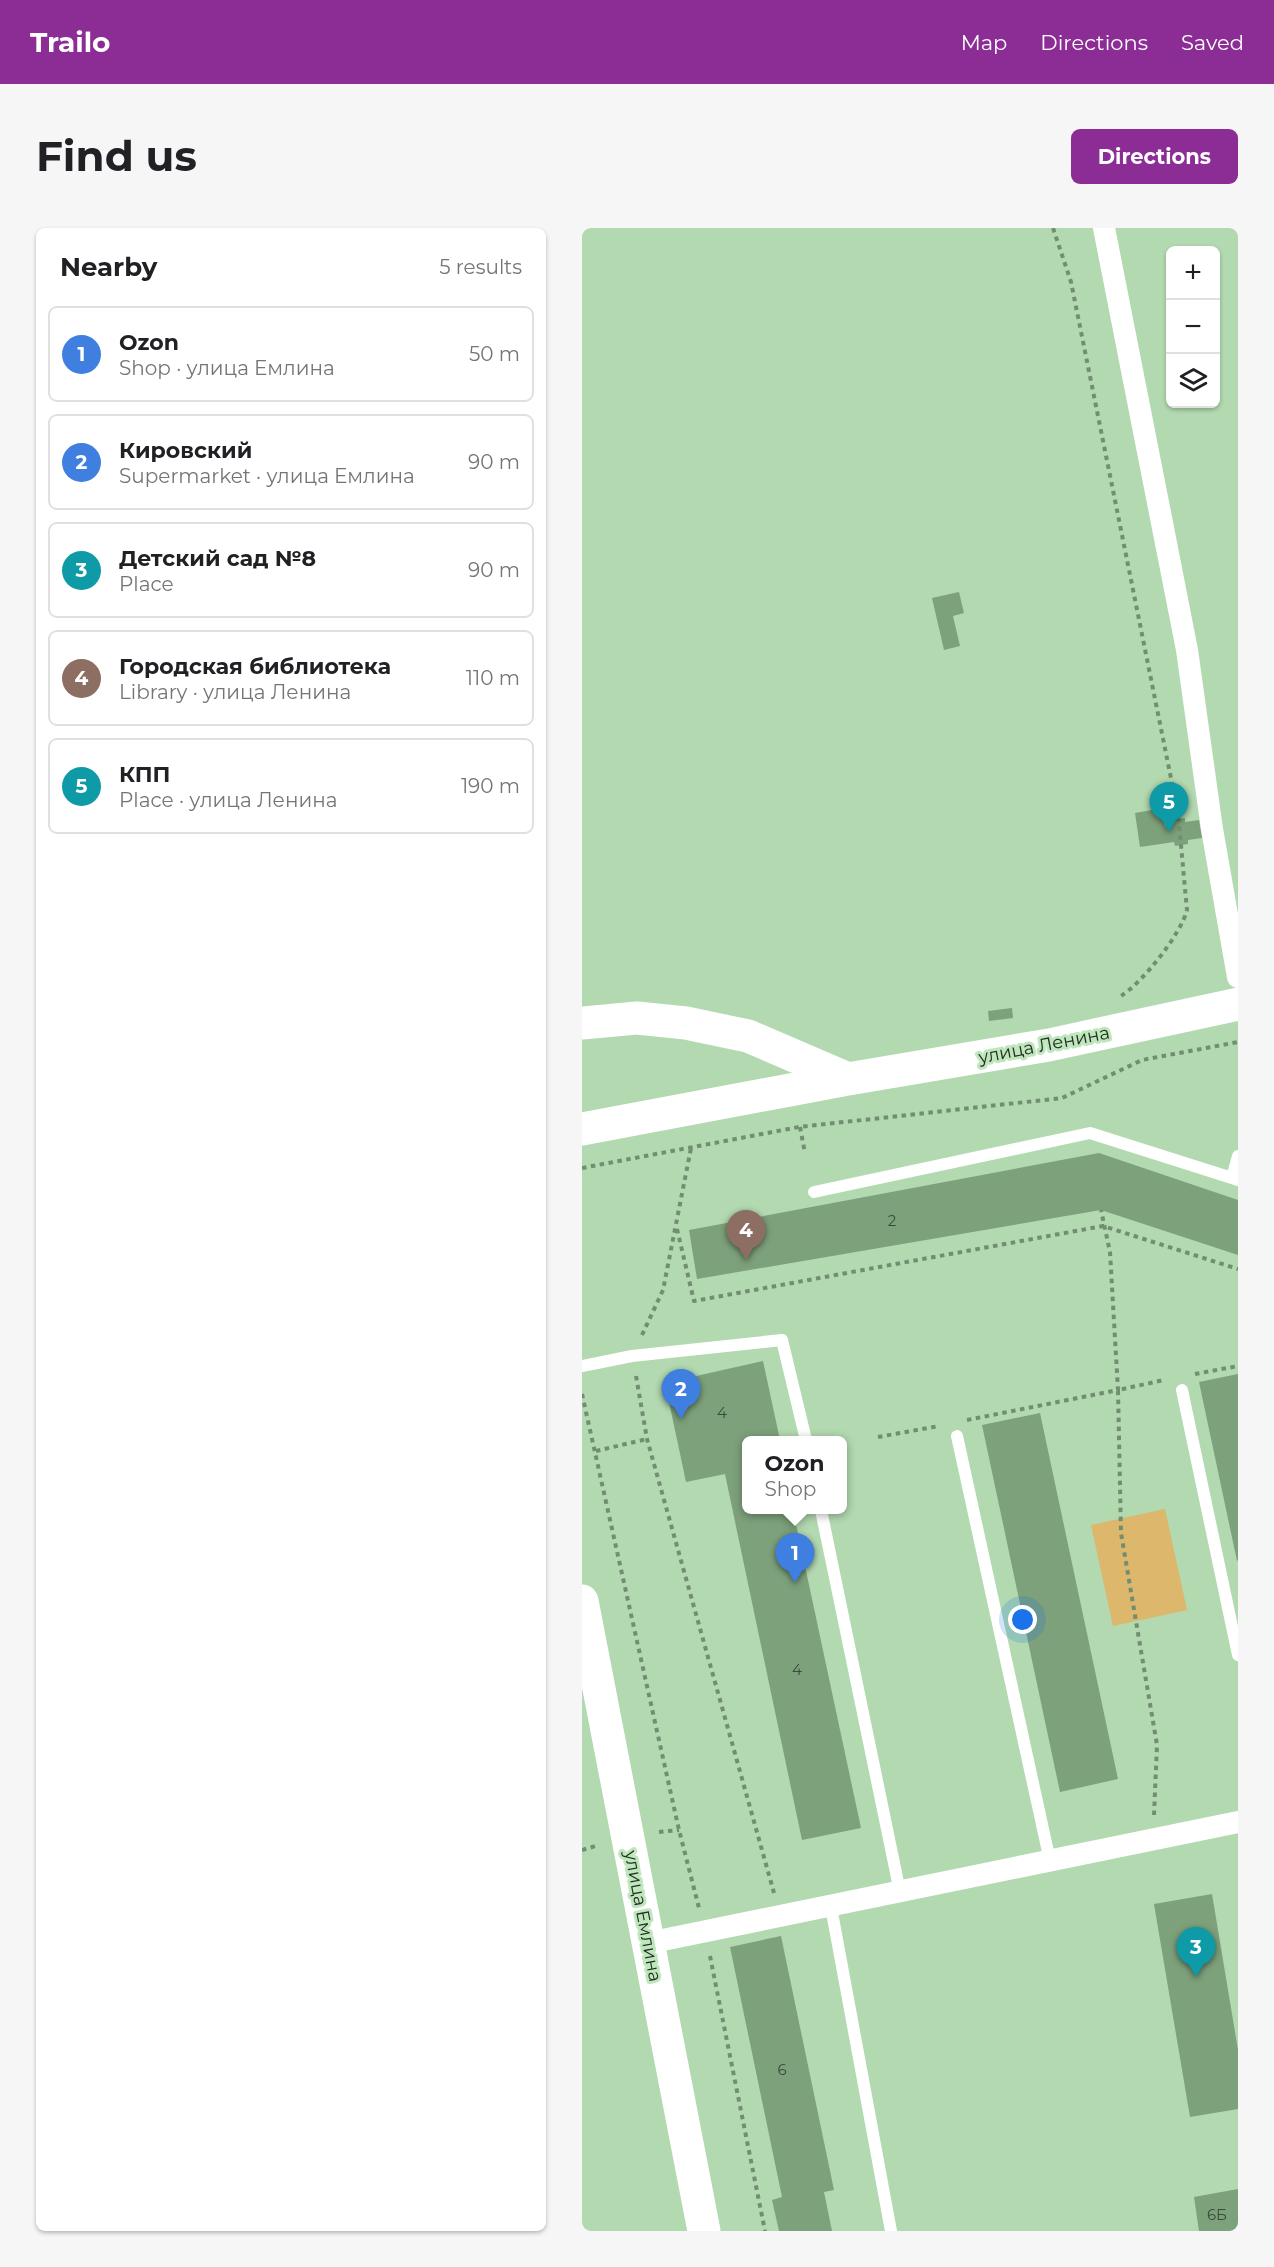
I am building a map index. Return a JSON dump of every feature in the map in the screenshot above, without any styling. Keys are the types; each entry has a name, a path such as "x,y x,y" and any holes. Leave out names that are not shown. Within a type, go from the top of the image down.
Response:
{"street":[{"path":"1104,228 1185,639 1212,828 1238,977"},
{"name":"улица Ленина","path":"582,1129 848,1079 1049,1045 1238,1004"},
{"path":"582,1023 637,1018 748,1036 848,1079"},
{"name":"улица Емлина","path":"582,1600 704,2231"},
{"path":"648,1943 1238,1822"}],"lane":[{"path":"814,1192 1090,1132 1235,1179 1238,1156"},
{"path":"582,1366 632,1356 782,1340 805,1436"},
{"path":"1182,1390 1238,1655"},
{"path":"957,1436 1050,1861"},
{"path":"822,1514 900,1892"},
{"path":"831,1906 891,2231"}],"path":[{"path":"1053,228 1071,282 1178,813 1187,909 1184,921 1150,969 1127,992 1113,1000"},
{"path":"582,1168 800,1127 1062,1098 1142,1060 1238,1042"},
{"path":"800,1127 805,1153"},
{"path":"691,1148 663,1290 632,1356 647,1439 781,1917"},
{"path":"1101,1210 1110,1252 1118,1390 1121,1533 1157,1745 1154,1839"},
{"path":"676,1225 694,1301 1103,1226 1238,1269"},
{"path":"962,1421 1238,1366"},
{"path":"1179,1377 1182,1390"},
{"path":"582,1394 679,1830 705,1931 765,2231"},
{"path":"879,1437 940,1425"},
{"path":"596,1451 647,1439"}],"shaded area":[{"path":"1165,1509 1187,1610 1113,1626 1091,1525"}],"building":[{"path":"959,592 964,613 953,616 960,646 944,650 932,598"},
{"path":"1163,808 1165,827 1172,825 1171,820 1185,818 1185,822 1199,820 1202,838 1188,840 1188,844 1175,846 1174,842 1140,847 1135,813"},
{"path":"1012,1008 1013,1018 989,1021 988,1011"},
{"path":"1099,1153 1238,1200 1238,1255 1101,1210 697,1279 689,1230"},
{"path":"763,1361 779,1436 742,1436 742,1514 794,1514 861,1828 802,1840 725,1474 686,1482 665,1383"},
{"path":"1238,1374 1238,1560 1237,1561 1199,1382"},
{"path":"1040,1413 1118,1779 1060,1792 982,1425"},
{"path":"1212,1894 1238,2050 1238,2109 1190,2117 1154,1904"},
{"path":"781,1936 834,2190 824,2192 832,2231 779,2231 772,2200 782,2197 730,1947"},
{"path":"1238,2189 1238,2231 1199,2231 1194,2197"}],"place":[{"name":"КПП","path":"1169,832"},
{"name":"Городская библиотека","path":"746,1260"},
{"name":"Кировский","path":"681,1419"},
{"name":"Ozon","path":"795,1583"},
{"name":"Детский сад №8","path":"1196,1977"}]}
